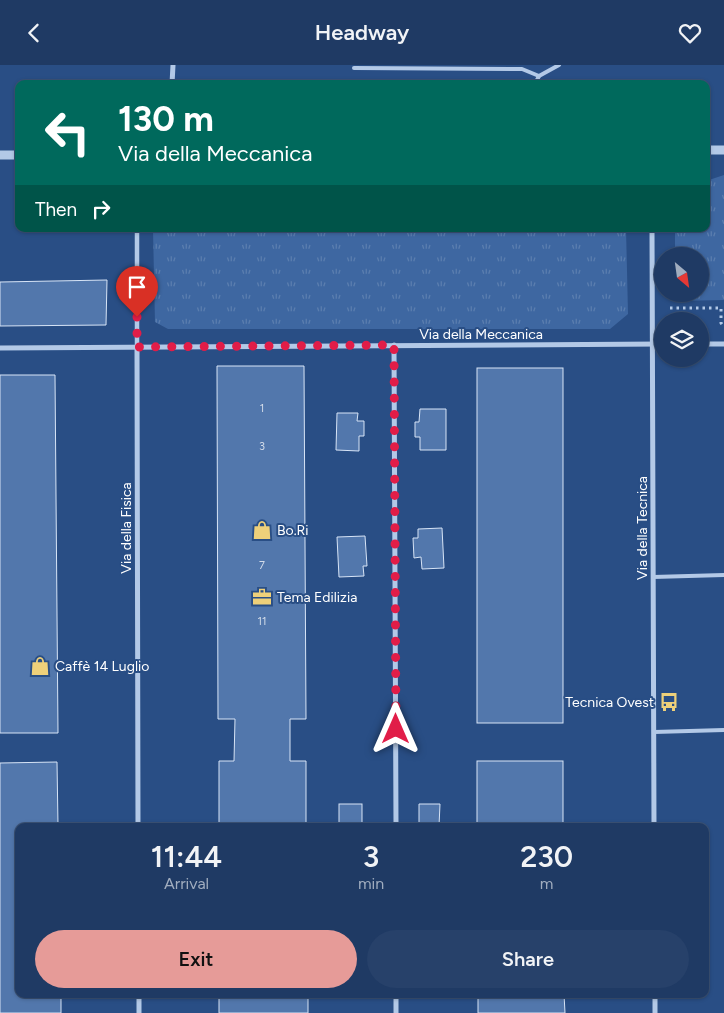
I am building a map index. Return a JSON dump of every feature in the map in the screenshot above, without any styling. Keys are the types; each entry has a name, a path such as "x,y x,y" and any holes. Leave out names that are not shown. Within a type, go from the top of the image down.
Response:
{"street":[{"path":"172,80 173,65"},
{"path":"710,151 724,150"},
{"path":"0,155 15,155"},
{"name":"Via della Fisica","path":"137,232 138,823"},
{"name":"Via della Tecnica","path":"652,232 654,823"},
{"name":"Via della Meccanica","path":"0,348 653,344"},
{"path":"709,344 724,344"},
{"path":"394,345 396,823"},
{"path":"139,998 139,1013"},
{"path":"396,998 396,1013"},
{"path":"655,998 655,1013"}],"lane":[{"path":"537,80 539,76 560,65"},
{"path":"354,68 522,69 539,76"},
{"path":"653,577 724,575"},
{"path":"654,732 724,730"}],"path":[{"path":"670,308 721,308 721,323 724,327"}],"green space":[{"path":"724,175 724,300 709,300 709,247 675,247 675,232 710,232 710,180"},
{"path":"153,232 626,232 628,314 610,329 168,329 155,322"}],"building":[{"path":"107,280 106,325 0,326 0,282"},
{"path":"217,366 304,366 306,719 290,719 290,761 306,761 306,823 219,823 219,761 234,761 235,719 218,719"},
{"path":"477,368 563,368 563,723 477,723"},
{"path":"0,375 55,375 58,733 0,733"},
{"path":"420,409 446,409 446,450 420,450 420,437 415,437 415,422 419,422"},
{"path":"337,413 358,413 357,421 364,421 364,436 359,436 359,451 336,450"},
{"path":"442,528 444,568 422,569 421,557 414,558 413,538 418,538 418,529"},
{"path":"365,536 367,566 363,566 364,576 339,577 337,537"},
{"path":"477,761 563,761 563,823 477,823"},
{"path":"57,762 58,823 15,823 15,998 61,998 61,1013 0,1013 0,763"},
{"path":"339,804 362,804 362,823 339,823"},
{"path":"419,804 440,804 439,823 419,823"},
{"path":"219,998 308,998 308,1013 219,1013"},
{"path":"478,998 564,998 565,1013 478,1013"}],"place":[{"name":"Bo.Ri","path":"262,530"},
{"name":"Tema Edilizia","path":"262,597"},
{"name":"Caffè 14 Luglio","path":"40,666"},
{"name":"Tecnica Ovest","path":"669,702"}],"route":[{"path":"137,317 137,347 394,345 396,729"}]}
